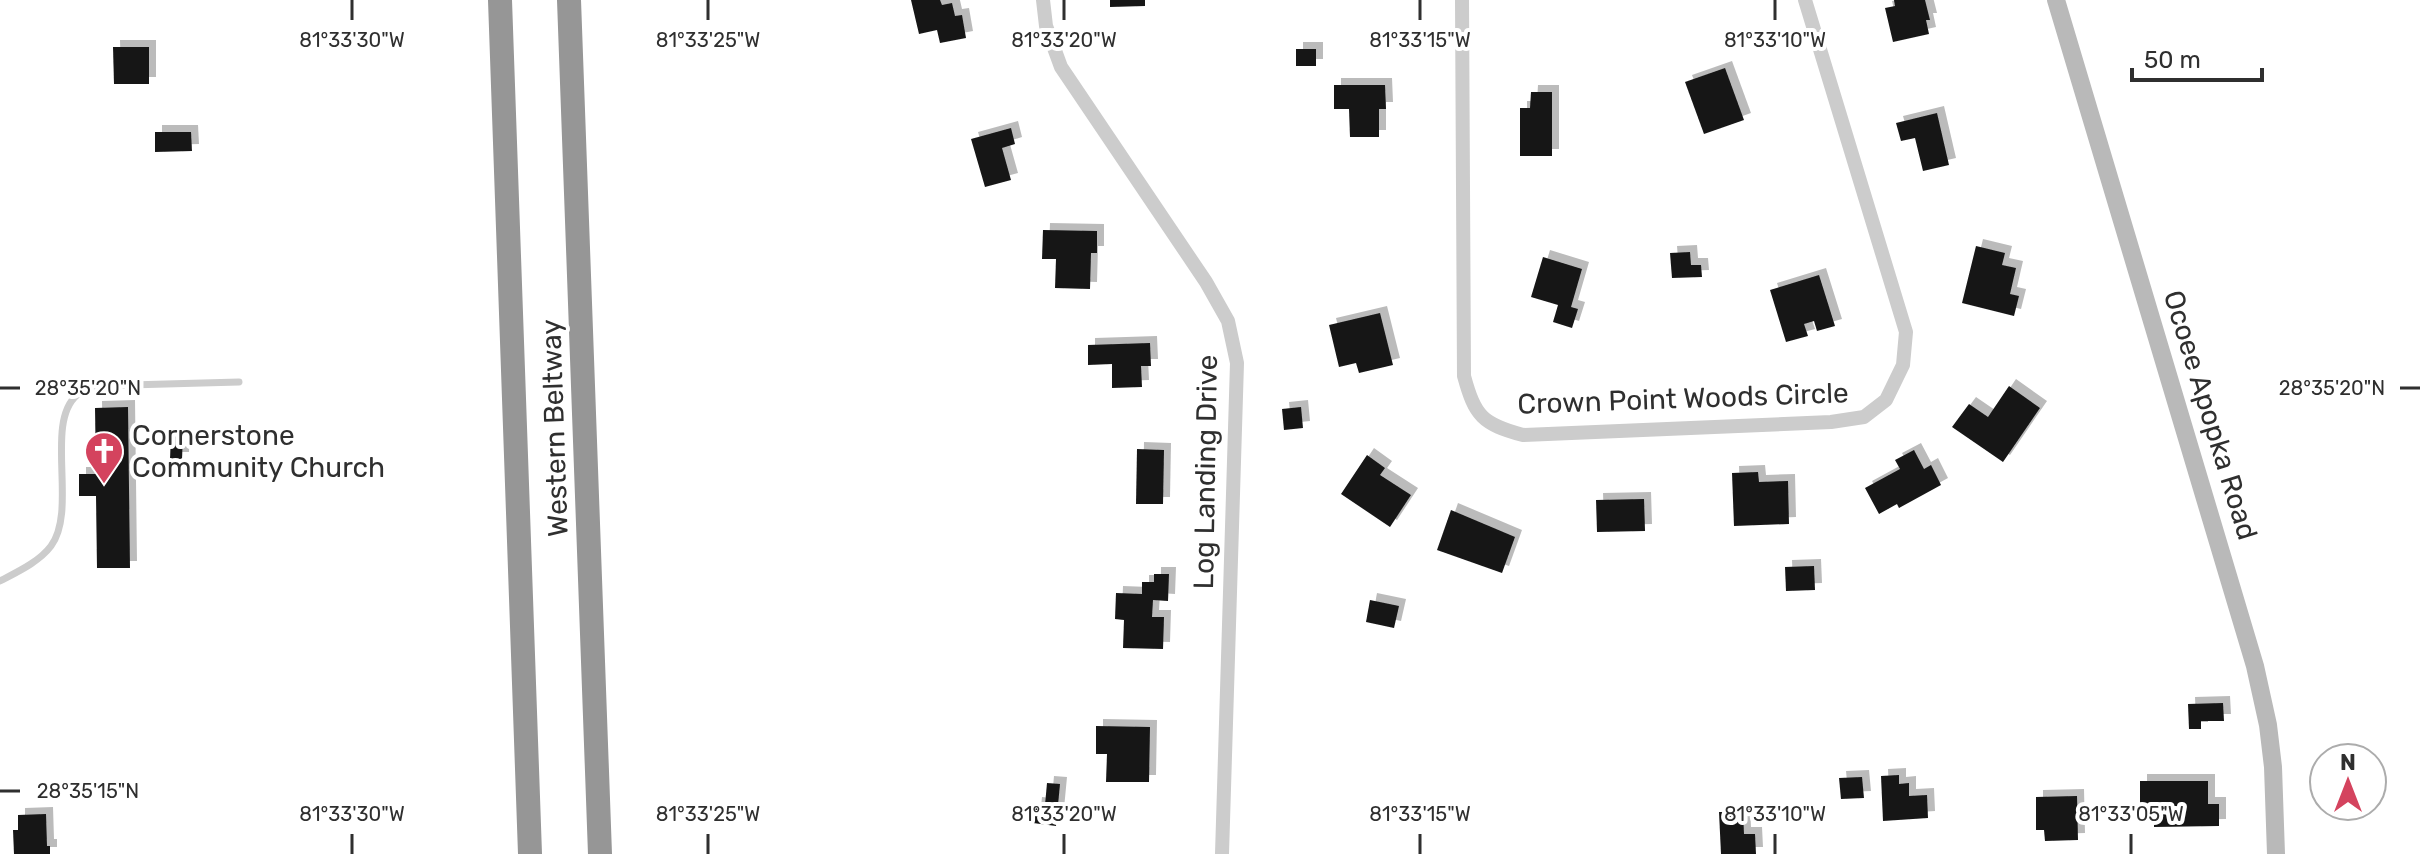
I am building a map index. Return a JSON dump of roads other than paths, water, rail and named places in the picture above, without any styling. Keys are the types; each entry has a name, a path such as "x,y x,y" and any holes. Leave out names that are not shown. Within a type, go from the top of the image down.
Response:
{"highway":[{"name":"Western Beltway","path":"500,0 530,854"},
{"name":"Western Beltway","path":"569,0 600,854"}],"main road":[{"name":"Ocoee Apopka Road","path":"2056,0 2255,666 2268,725 2273,767 2276,854"}],"street":[{"name":"Log Landing Drive","path":"1043,0 1046,26 1061,67 1206,282 1228,321 1237,363 1222,854"},
{"name":"Crown Point Woods Circle","path":"1462,0 1464,376 1472,406 1497,428 1523,435 1831,422 1864,417 1886,400 1903,365 1906,332 1805,0"}],"lane":[{"path":"0,581 27,566 51,546 61,525 62,428 75,396 93,386 239,382"}],"place":[{"name":"Cornerstone Community Church","path":"104,485"}]}
